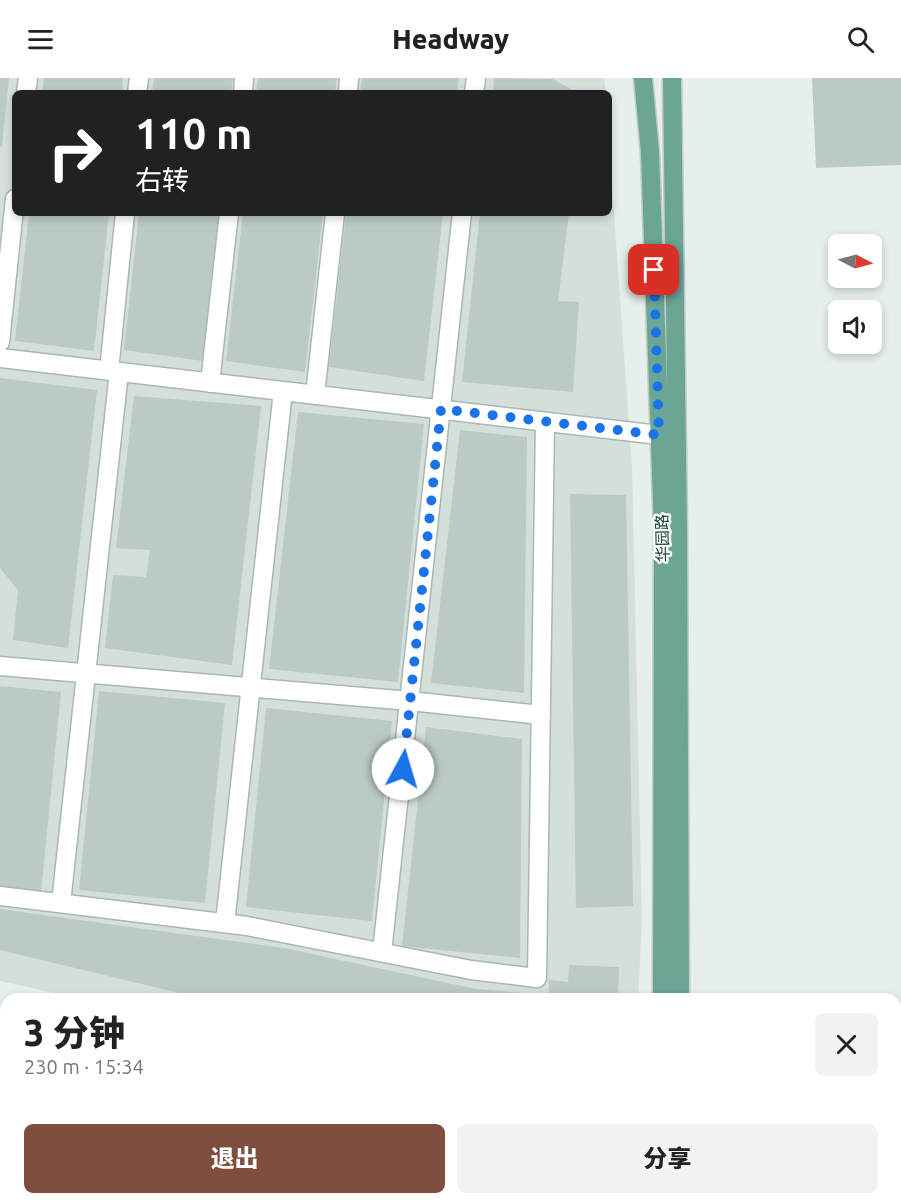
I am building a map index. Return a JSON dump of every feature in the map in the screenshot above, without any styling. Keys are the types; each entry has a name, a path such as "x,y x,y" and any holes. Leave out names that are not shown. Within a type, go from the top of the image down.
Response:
{"main road":[{"name":"华园路","path":"643,78 650,152 663,532 662,993"},
{"name":"华园路","path":"672,78 678,529 680,993"}],"lane":[{"path":"0,342 13,216"},
{"path":"61,903 86,673 114,372 125,216"},
{"path":"210,383 229,216"},
{"path":"315,395 335,216"},
{"path":"382,952 462,216"},
{"path":"0,358 659,435"},
{"path":"225,923 283,391"},
{"path":"0,896 225,923 471,970 537,978 545,422"},
{"path":"0,666 250,686 541,715"}],"shaded area":[{"path":"0,78 604,78 606,90 12,90 12,216 612,216 612,185 632,466 642,922 638,993 55,993 0,981"}],"building":[{"path":"0,78 9,78 2,147 0,147"},
{"path":"44,78 123,78 122,90 42,90"},
{"path":"154,78 233,78 231,90 152,90"},
{"path":"258,78 337,78 335,90 256,90"},
{"path":"362,78 459,78 457,90 360,90"},
{"path":"494,78 553,79 573,90 493,90"},
{"path":"812,78 901,78 901,165 816,168"},
{"path":"29,216 109,216 94,351 15,341"},
{"path":"139,216 219,216 203,361 124,350"},
{"path":"243,216 323,216 305,372 226,361"},
{"path":"346,216 443,216 424,381 329,367"},
{"path":"480,216 569,216 558,301 579,302 573,392 462,382"},
{"path":"0,378 97,390 68,648 13,640 18,590 0,568"},
{"path":"134,396 261,406 232,665 105,648 113,575 146,577 150,550 116,548"},
{"path":"298,412 424,424 398,682 269,669"},
{"path":"460,430 527,437 524,693 431,683"},
{"path":"570,494 626,495 633,906 576,908"},
{"path":"0,686 61,692 41,892 0,888"},
{"path":"99,691 225,703 205,903 79,890"},
{"path":"266,708 392,721 372,921 246,907"},
{"path":"426,727 522,739 520,958 402,946"},
{"path":"0,909 284,948 476,989 525,993 179,993 0,950"},
{"path":"569,965 619,967 618,993 549,993 549,980 568,982"}],"route":[{"path":"403,769 441,409 659,435 654,270"}]}
